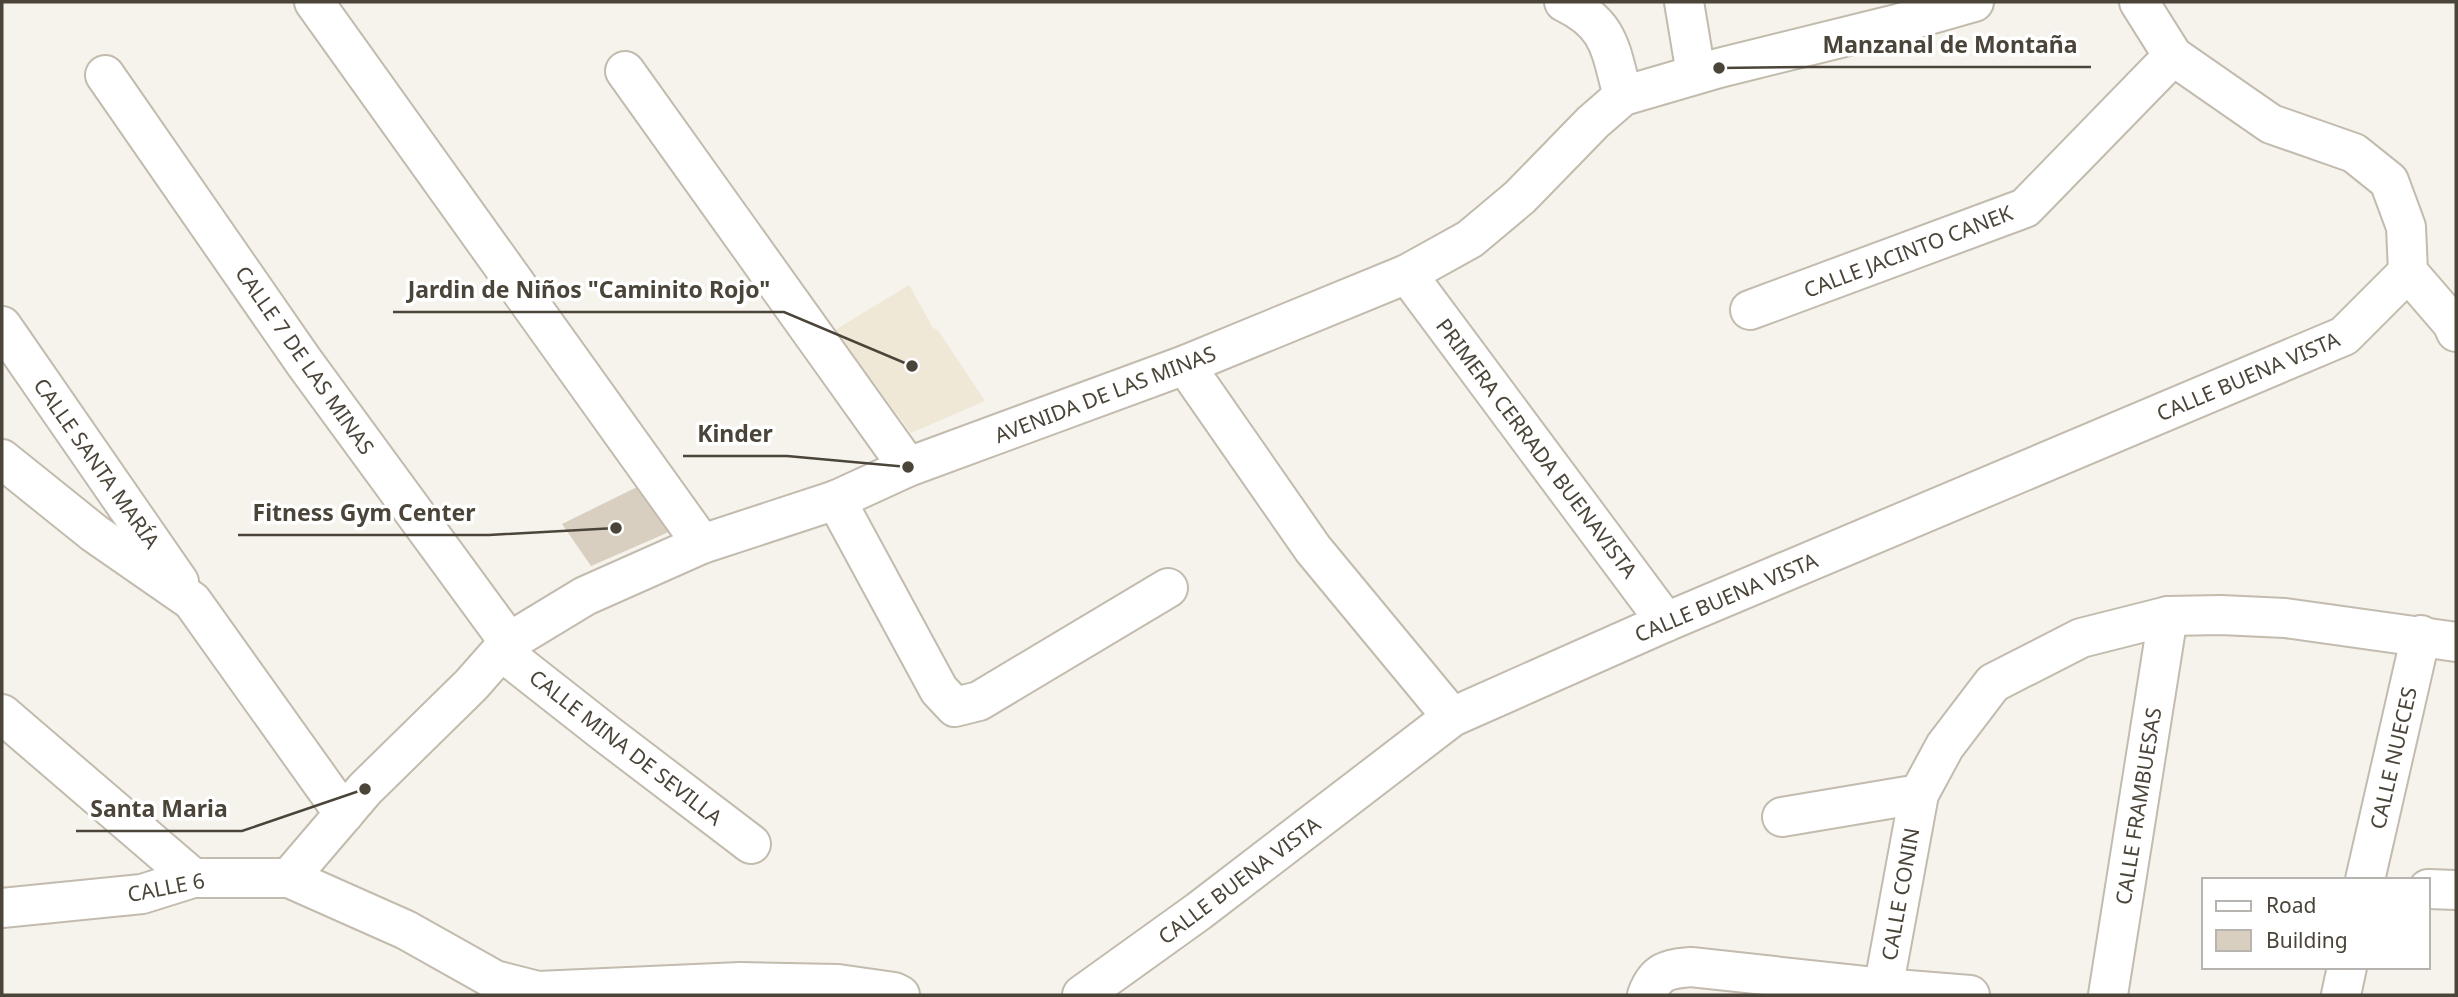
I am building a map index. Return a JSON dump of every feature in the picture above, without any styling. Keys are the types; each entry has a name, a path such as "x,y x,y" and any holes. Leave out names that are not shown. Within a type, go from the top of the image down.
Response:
{"street":[{"path":"314,2 702,544"},
{"path":"1564,2 1585,12 1606,36 1623,96"},
{"path":"1684,2 1696,74"},
{"name":"AVENIDA DE LAS MINAS","path":"289,878 374,780 471,685 505,646 585,596 702,544 835,500 908,467 1185,365 1407,274 1470,239 1520,197 1593,122 1623,96 1896,13 1974,2"},
{"path":"2139,2 2173,56 2271,124 2354,153 2389,181 2406,227 2408,272 2452,323 2456,332"},
{"name":"CALLE JACINTO CANEK","path":"1750,310 2025,208 2173,56"},
{"path":"625,71 908,467"},
{"name":"CALLE 7 DE LAS MINAS","path":"106,75 505,646"},
{"name":"CALLE BUENA VISTA","path":"1082,995 1199,911 1452,717 1666,622 2344,336 2408,272"},
{"name":"PRIMERA CERRADA BUENAVISTA","path":"1407,274 1666,622"},
{"name":"CALLE SANTA MARÍA","path":"2,326 192,601 344,814"},
{"path":"1185,365 1313,549 1452,717"},
{"name":"CALLE SANTA MARÍA","path":"2,459 94,533 192,601"},
{"path":"835,500 939,690 955,707 979,701 1168,588"},
{"name":"CALLE CONIN","path":"1883,992 1919,794 1945,746 1993,683 2081,638 2168,616 2285,618 2439,638"},
{"name":"CALLE FRAMBUESAS","path":"2108,995 2168,616"},
{"name":"CALLE NUECES","path":"2366,878 2439,638"},
{"name":"CALLE MINA DE SEVILLA","path":"505,646 604,732 751,844"},
{"path":"2,714 193,878"},
{"path":"1782,817 1919,794"},
{"name":"CALLE 6","path":"2,908 142,894 193,878 289,878"},
{"path":"289,878 406,930 492,988 538,991 838,984 900,995"},
{"path":"2430,889 2456,890"},
{"path":"1659,982 1691,967 1883,992 1970,995"},
{"path":"2341,995 2347,969"}],"shaded area":[{"path":"909,285 933,328 938,330 985,401 911,433 835,330"}],"building":[{"path":"637,487 669,532 591,566 562,524"}],"place":[{"name":"Manzanal de Montaña","path":"1719,68"},
{"name":"Jardin de Niños \"Caminito Rojo\"","path":"912,366"},
{"name":"Kinder","path":"908,467"},
{"name":"Fitness Gym Center","path":"616,528"},
{"name":"Santa Maria","path":"365,789"}]}
